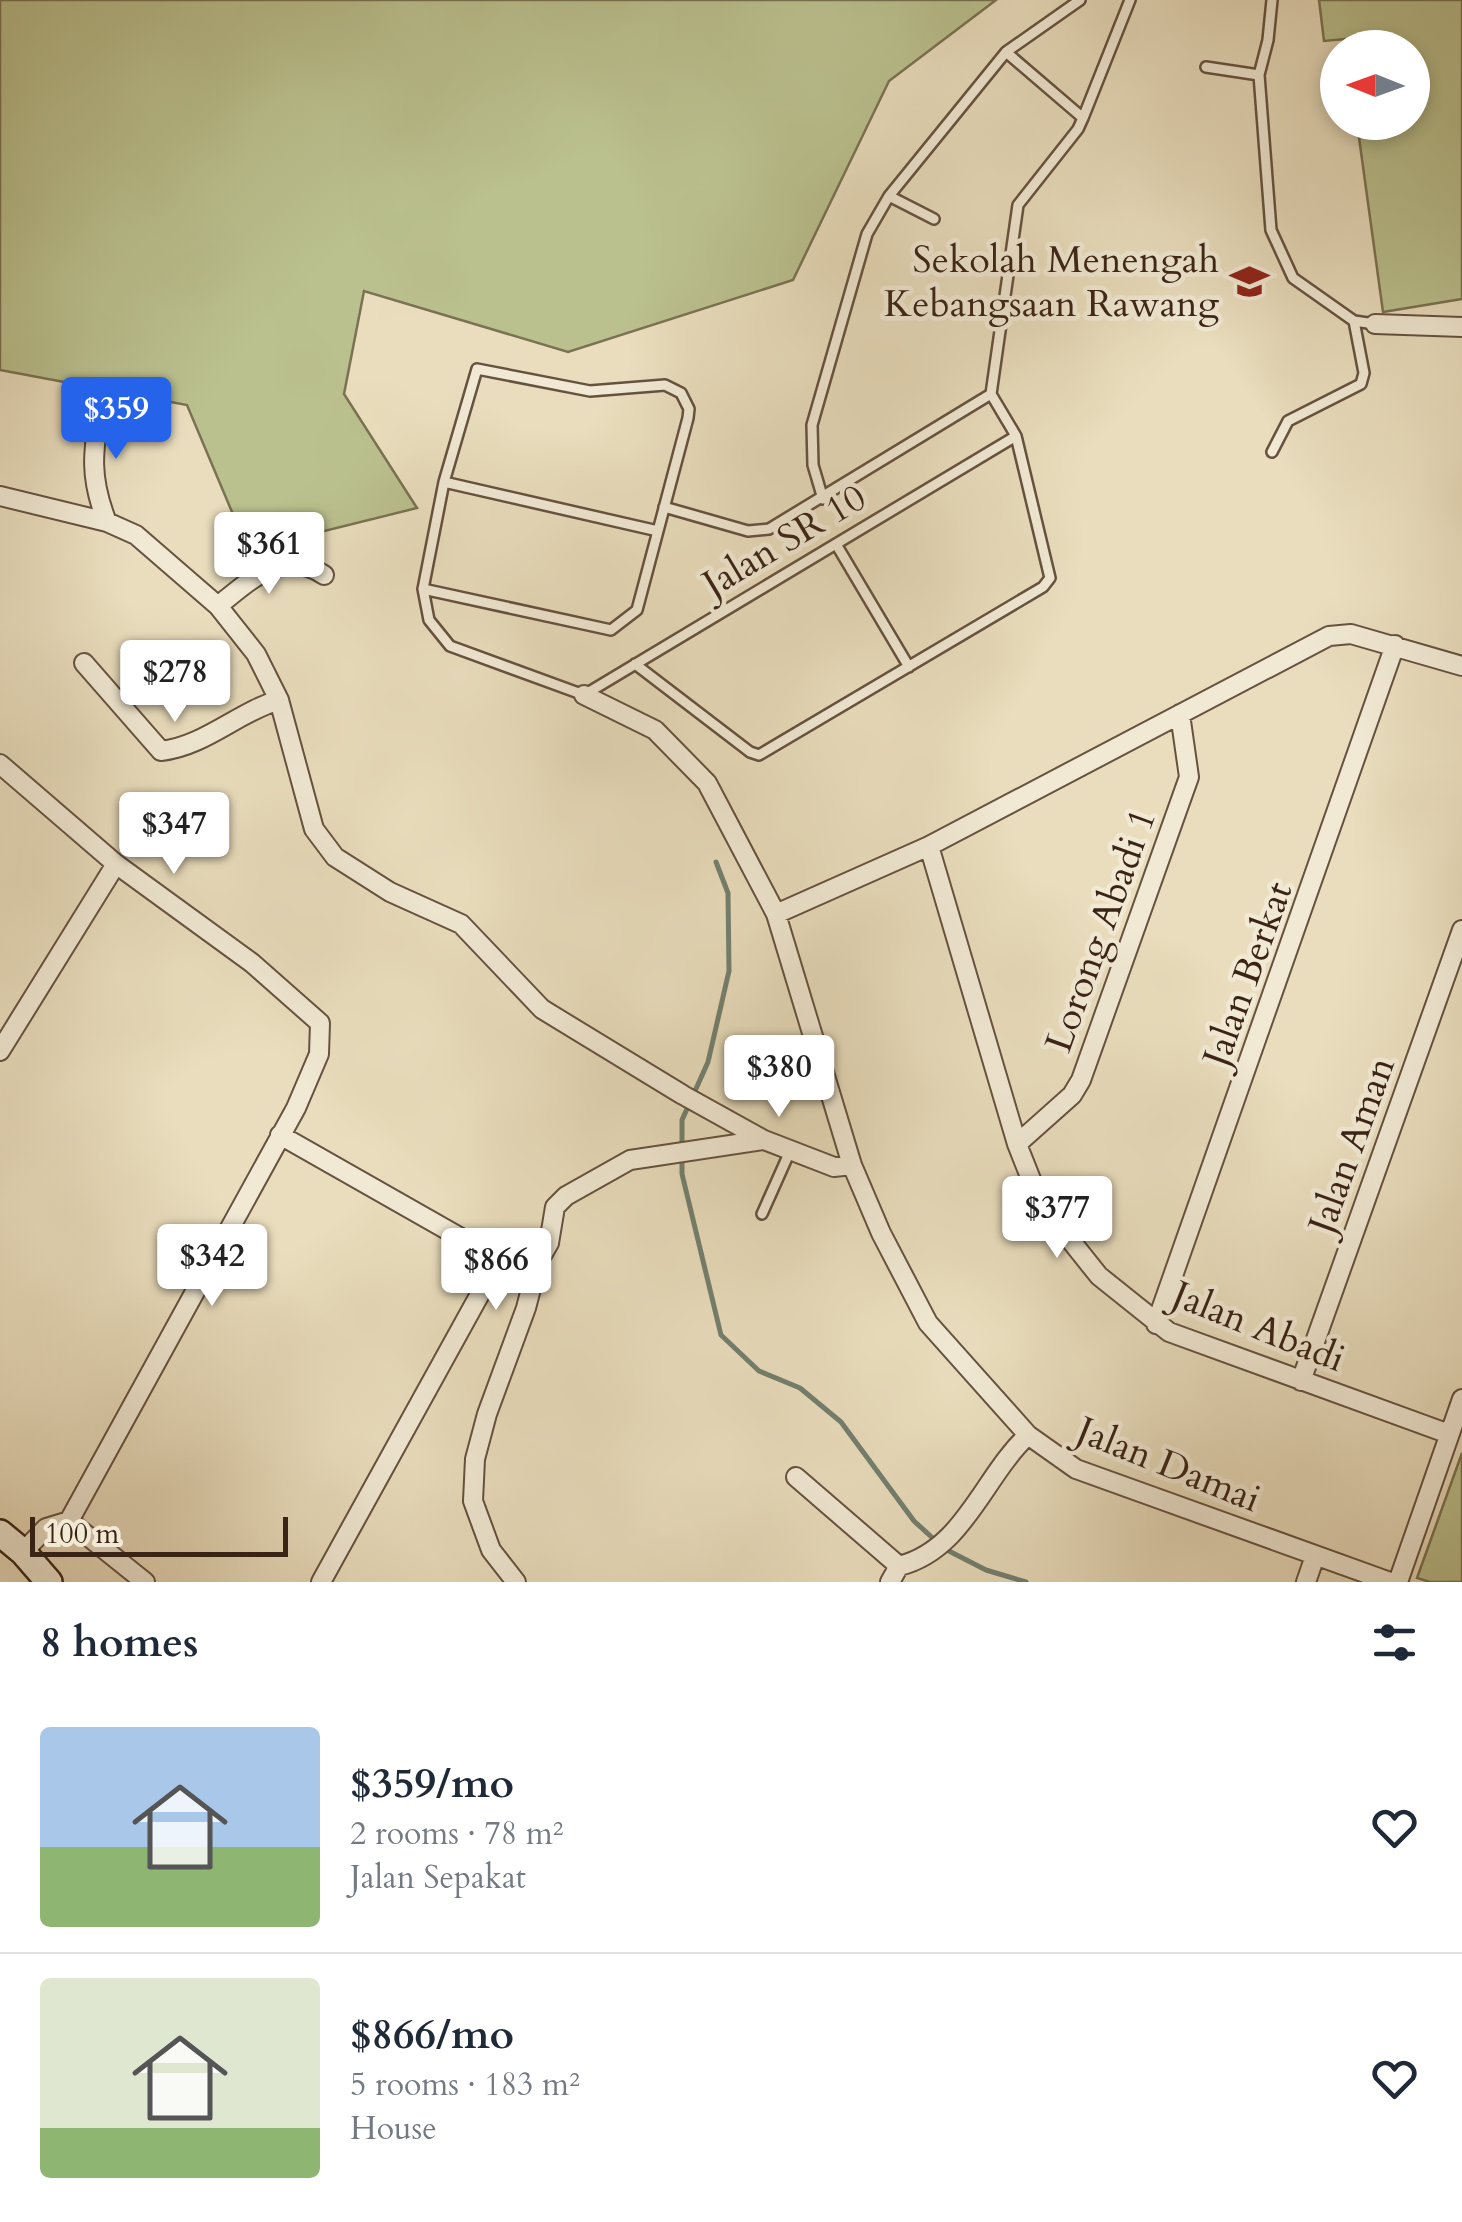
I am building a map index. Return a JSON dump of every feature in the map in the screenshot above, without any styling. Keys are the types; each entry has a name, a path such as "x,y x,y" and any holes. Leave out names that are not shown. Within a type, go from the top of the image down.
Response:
{"street":[{"path":"1375,324 1462,327"},
{"path":"100,406 92,476 108,522"},
{"path":"0,496 108,522 136,535 218,606 256,654 280,700 314,829 335,857 390,892 460,924 542,1009 683,1095 764,1140 834,1167 852,1165"},
{"path":"218,606 251,579 289,564 309,564 324,575"},
{"path":"776,914 930,846 1329,636 1351,634 1462,666"},
{"name":"Jalan Berkat","path":"1156,1324 1395,645"},
{"path":"84,663 161,750 182,748 261,705 280,700"},
{"name":"Jalan Damai","path":"584,695 655,730 708,783 776,914 852,1165 880,1233 928,1322 1028,1435 1076,1469 1394,1582"},
{"name":"Lorong Abadi 1","path":"1017,1144 1072,1095 1081,1080 1189,776 1180,714"},
{"path":"0,764 116,864 252,963 320,1023 320,1054 296,1108 69,1521 46,1528 23,1552"},
{"name":"Jalan Abadi","path":"930,846 1017,1144 1040,1202 1099,1276 1156,1324 1449,1434"},
{"path":"0,1051 116,864"},
{"name":"Jalan Aman","path":"1301,1381 1462,930"},
{"path":"280,1135 470,1243 484,1264 480,1294 321,1582"},
{"path":"516,1582 491,1550 473,1502 475,1459 538,1262 549,1242 555,1207 566,1196 630,1160 764,1140"},
{"path":"1394,1582 1462,1399"},
{"path":"796,1478 894,1574 944,1542 1028,1435"},
{"path":"69,1521 146,1582"},
{"path":"0,1533 49,1582"},
{"path":"1306,1582 1315,1556"}],"lane":[{"path":"823,498 814,465 812,425 866,234 889,196 1006,52 1080,0"},
{"path":"635,664 759,755 1048,583 1050,572 1016,436 991,394 1018,205 1078,129 1130,0"},
{"path":"1272,0 1259,75 1270,230 1293,278 1354,321 1375,324"},
{"path":"1006,52 1083,118"},
{"path":"1206,67 1259,75"},
{"path":"889,196 934,219"},
{"path":"1272,452 1288,421 1361,384 1364,373 1354,321"},
{"path":"423,589 611,630 636,610 689,409 681,392 665,385 590,391 477,369 444,482 423,589 429,620 450,646 584,695"},
{"path":"664,507 759,532 823,498 991,394"},
{"name":"Jalan SR 10","path":"584,695 1016,436"},
{"path":"444,482 658,531"},
{"path":"836,544 909,667"},
{"path":"762,1214 791,1149"}],"green space":[{"path":"0,0 996,0 889,81 793,280 568,352 364,291 344,394 417,508 248,550 187,405 0,370"},
{"path":"1319,0 1462,0 1462,299 1383,312 1359,140 1430,140 1430,30 1323,30"},
{"path":"1462,1453 1462,1582 1430,1582 1417,1578"}],"waterway":[{"path":"716,862 728,893 729,971 708,1062 682,1120 682,1174 721,1335 759,1371 800,1388 841,1422 914,1521 937,1542"},
{"path":"945,1549 986,1570 1026,1582"}],"place":[{"name":"Sekolah Menengah Kebangsaan Rawang","path":"1249,281"}]}
